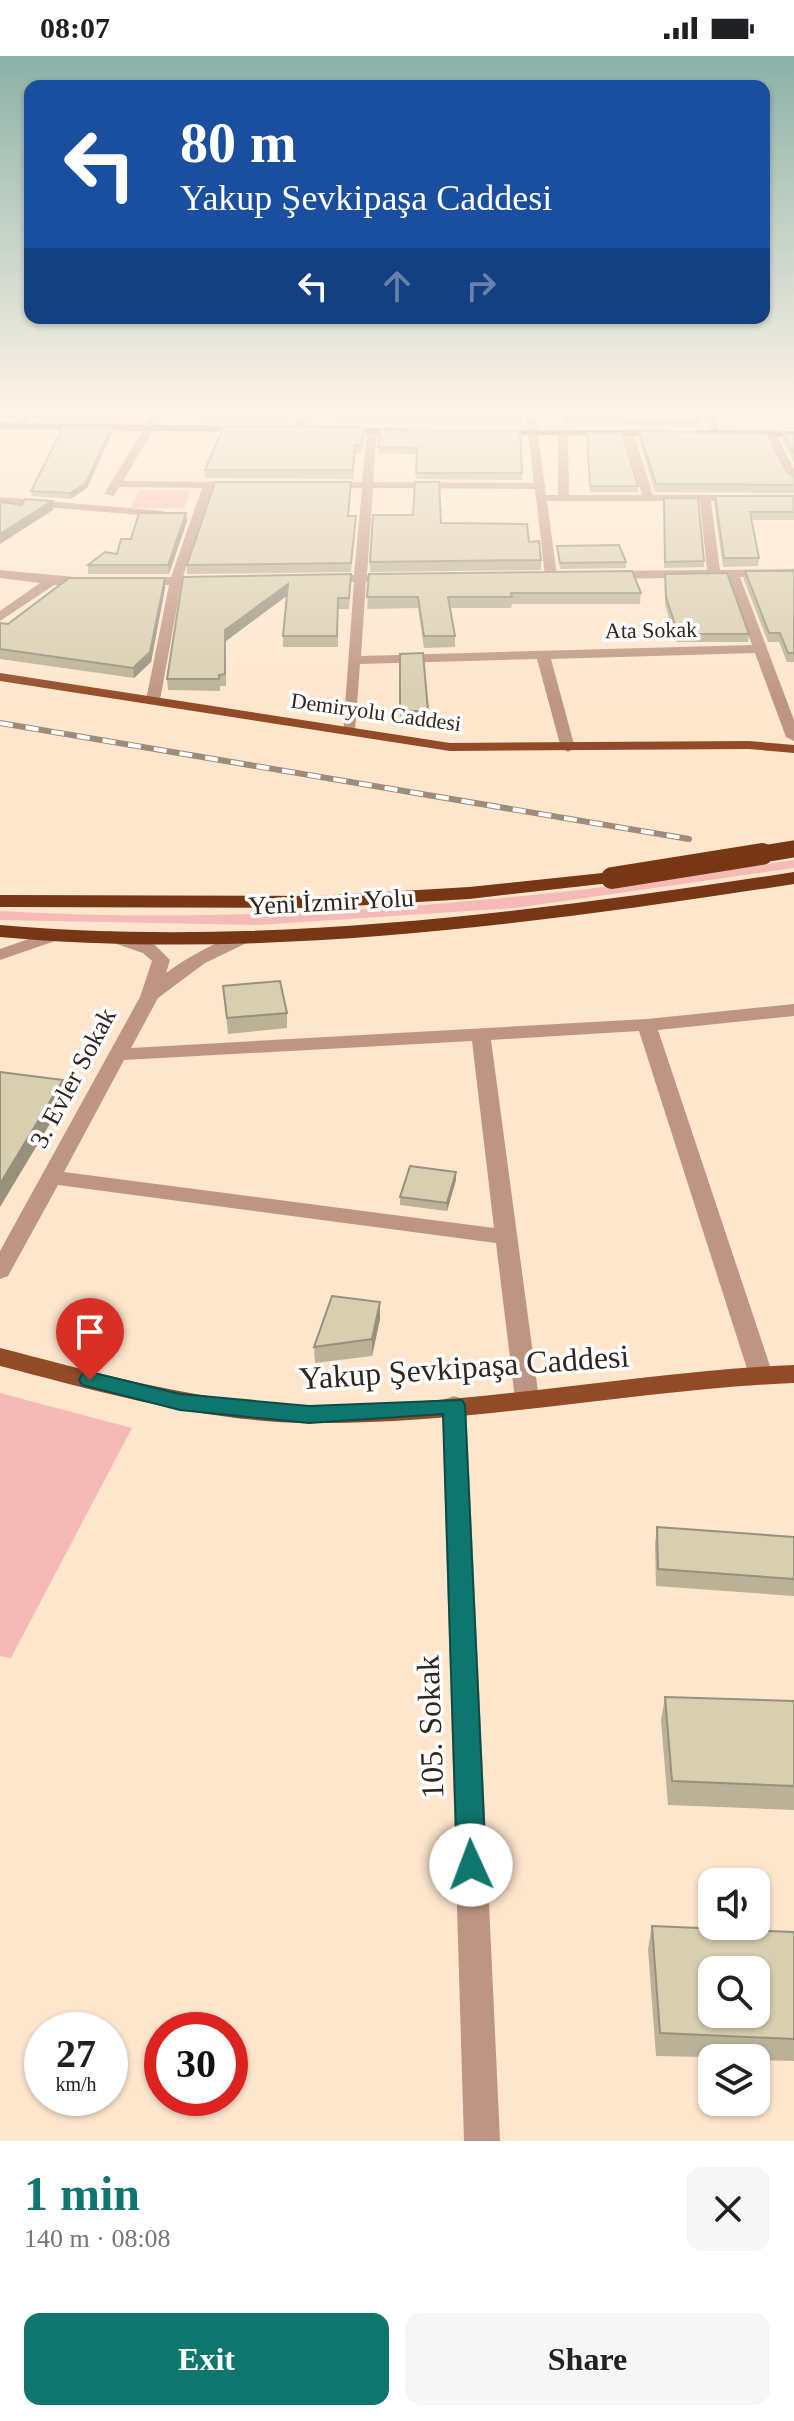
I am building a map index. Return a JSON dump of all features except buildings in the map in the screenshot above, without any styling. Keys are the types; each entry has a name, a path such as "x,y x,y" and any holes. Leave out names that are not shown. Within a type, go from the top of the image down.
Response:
{"highway":[{"name":"Yeni İzmir Yolu","path":"0,901 317,902 469,893 612,878 794,849"},
{"name":"Yeni İzmir Yolu","path":"0,931 52,936 252,936 503,920 794,878"}],"main road":[{"name":"Demiryolu Caddesi","path":"0,677 450,747 749,745"},
{"path":"749,745 794,736"},
{"path":"749,745 794,749"},
{"name":"Yakup Şevkipaşa Caddesi","path":"0,1357 180,1402 309,1414 527,1399 794,1374"}],"street":[{"path":"103,507 116,513 171,514"},
{"path":"153,700 176,581 196,507"},
{"path":"348,731 365,507"},
{"path":"543,507 551,576"},
{"path":"706,507 714,574"},
{"path":"732,573 789,715 794,736"},
{"path":"596,575 794,573"},
{"path":"0,574 51,581 98,581"},
{"path":"535,576 566,576"},
{"path":"314,579 408,578"},
{"path":"0,617 51,581"},
{"path":"129,581 222,581"},
{"name":"Ata Sokak","path":"354,660 760,649"},
{"path":"543,655 568,748"},
{"path":"0,955 52,936"},
{"path":"111,936 149,949 161,960 149,997"},
{"path":"149,997 180,968 218,947 252,936"},
{"name":"3. Evler Sokak","path":"0,1271 149,997"},
{"path":"117,1055 647,1025 794,1010"},
{"path":"647,1025 761,1375"},
{"path":"481,1035 527,1399"},
{"path":"51,1177 506,1237"},
{"name":"105. Sokak","path":"454,1405 482,2141"}],"shaded area":[{"path":"794,860 794,868 515,908 258,925 0,920 0,911 200,915 398,907 597,888"},
{"path":"0,1393 132,1428 11,1658 0,1656"}],"railway":[{"path":"0,723 689,839"}],"route":[{"path":"90,1380 180,1402 309,1414 454,1405 471,1865"}]}
